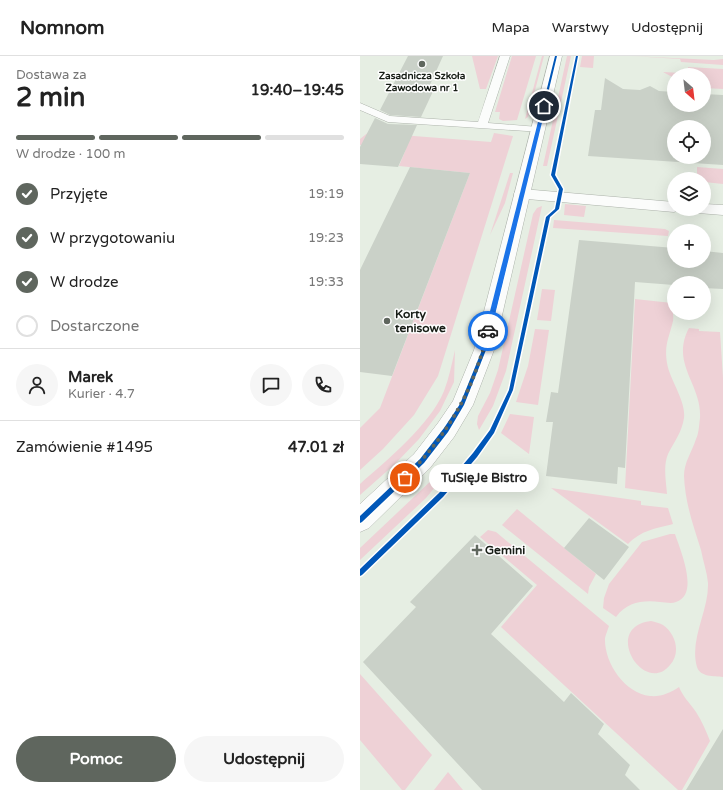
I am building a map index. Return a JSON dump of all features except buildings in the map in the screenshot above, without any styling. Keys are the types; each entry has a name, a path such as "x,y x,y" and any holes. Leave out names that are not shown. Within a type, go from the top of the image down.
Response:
{"street":[{"path":"360,520 422,461 446,430 462,405 484,350 556,56"},
{"path":"522,194 667,206"},
{"path":"711,209 723,210"}],"lane":[{"path":"482,126 505,56"},
{"path":"360,106 388,119 538,130"}],"shaded area":[{"path":"472,56 498,56 486,89 480,89"},
{"path":"512,56 536,56 517,120 503,121 499,119 500,112 495,112"},
{"path":"542,56 544,56 528,117 525,119"},
{"path":"567,56 571,56 547,166 543,166"},
{"path":"582,56 594,56 593,68 580,67"},
{"path":"631,56 714,60 723,59 723,65 681,62 680,59"},
{"path":"711,68 723,69 723,89 711,88"},
{"path":"375,127 388,134 491,142 494,133 513,136 438,376 414,415 383,449 360,470 360,428 380,408 470,173 399,166 406,149 360,145 360,139"},
{"path":"697,167 723,169 723,184 711,183 711,172 697,172"},
{"path":"510,173 513,173 505,203 490,235"},
{"path":"565,204 586,206 584,217 564,215"},
{"path":"542,206 506,371 493,406 479,430 477,424 478,416 490,393 498,370 533,214 537,208"},
{"path":"554,220 665,229 667,230 667,236 553,228"},
{"path":"542,289 555,290 551,321 537,320"},
{"path":"635,299 667,302 667,320 673,320 667,342 666,357 671,377 683,404 684,418 680,432 666,459 665,474 667,494 625,488"},
{"path":"689,328 699,329 699,331 720,332 723,378 723,677 701,673 697,667 695,656 695,646 706,604 708,583 701,550 690,513 684,476 688,457 697,437 700,418 699,406 688,374 683,352 684,341"},
{"path":"535,329 549,330 538,405 516,402 528,366"},
{"path":"455,350 454,382 440,411 419,439 395,464 360,495 360,484 407,441 429,416 437,404 446,386"},
{"path":"510,414 534,417 529,454 501,433"},
{"path":"450,469 426,498 360,560 360,548 434,478 442,472"},
{"path":"551,488 641,501 641,505 668,508 673,524 643,533 628,544"},
{"path":"517,509 596,574 589,587 588,594 502,525"},
{"path":"488,530 496,532 609,626 605,638 608,657 617,675 624,683 641,694 650,696 665,694 679,687 698,715 710,741 682,790 678,790 501,627 537,585 480,537"},
{"path":"675,534 684,560 688,581 687,591 683,598 672,603 648,601 636,603 625,608 616,617 603,608 604,598 609,584 642,542"},
{"path":"651,621 662,624 671,633 676,644 673,660 670,665 660,673 649,672 639,667 632,657 628,646 629,635 636,626"},
{"path":"360,674 432,755 405,790 402,790 360,740"},
{"path":"448,772 463,790 434,790"}],"cycle path":[{"path":"360,520 422,461 446,430 462,405 484,350 556,56"},
{"path":"360,573 441,495 475,455 492,431 511,390 548,217 557,209 561,189 553,175 577,56"}],"way so far":[{"path":"405,478 422,461 446,430 462,405 484,350 488,331"}],"place":[{"name":"Zasadnicza Szkoła Zawodowa nr 1","path":"422,64"},
{"name":"Korty tenisowe","path":"387,321"},
{"name":"TuSięJe Bistro","path":"405,478"},
{"name":"Gemini","path":"477,550"}],"route":[{"path":"488,331 544,106"}]}
